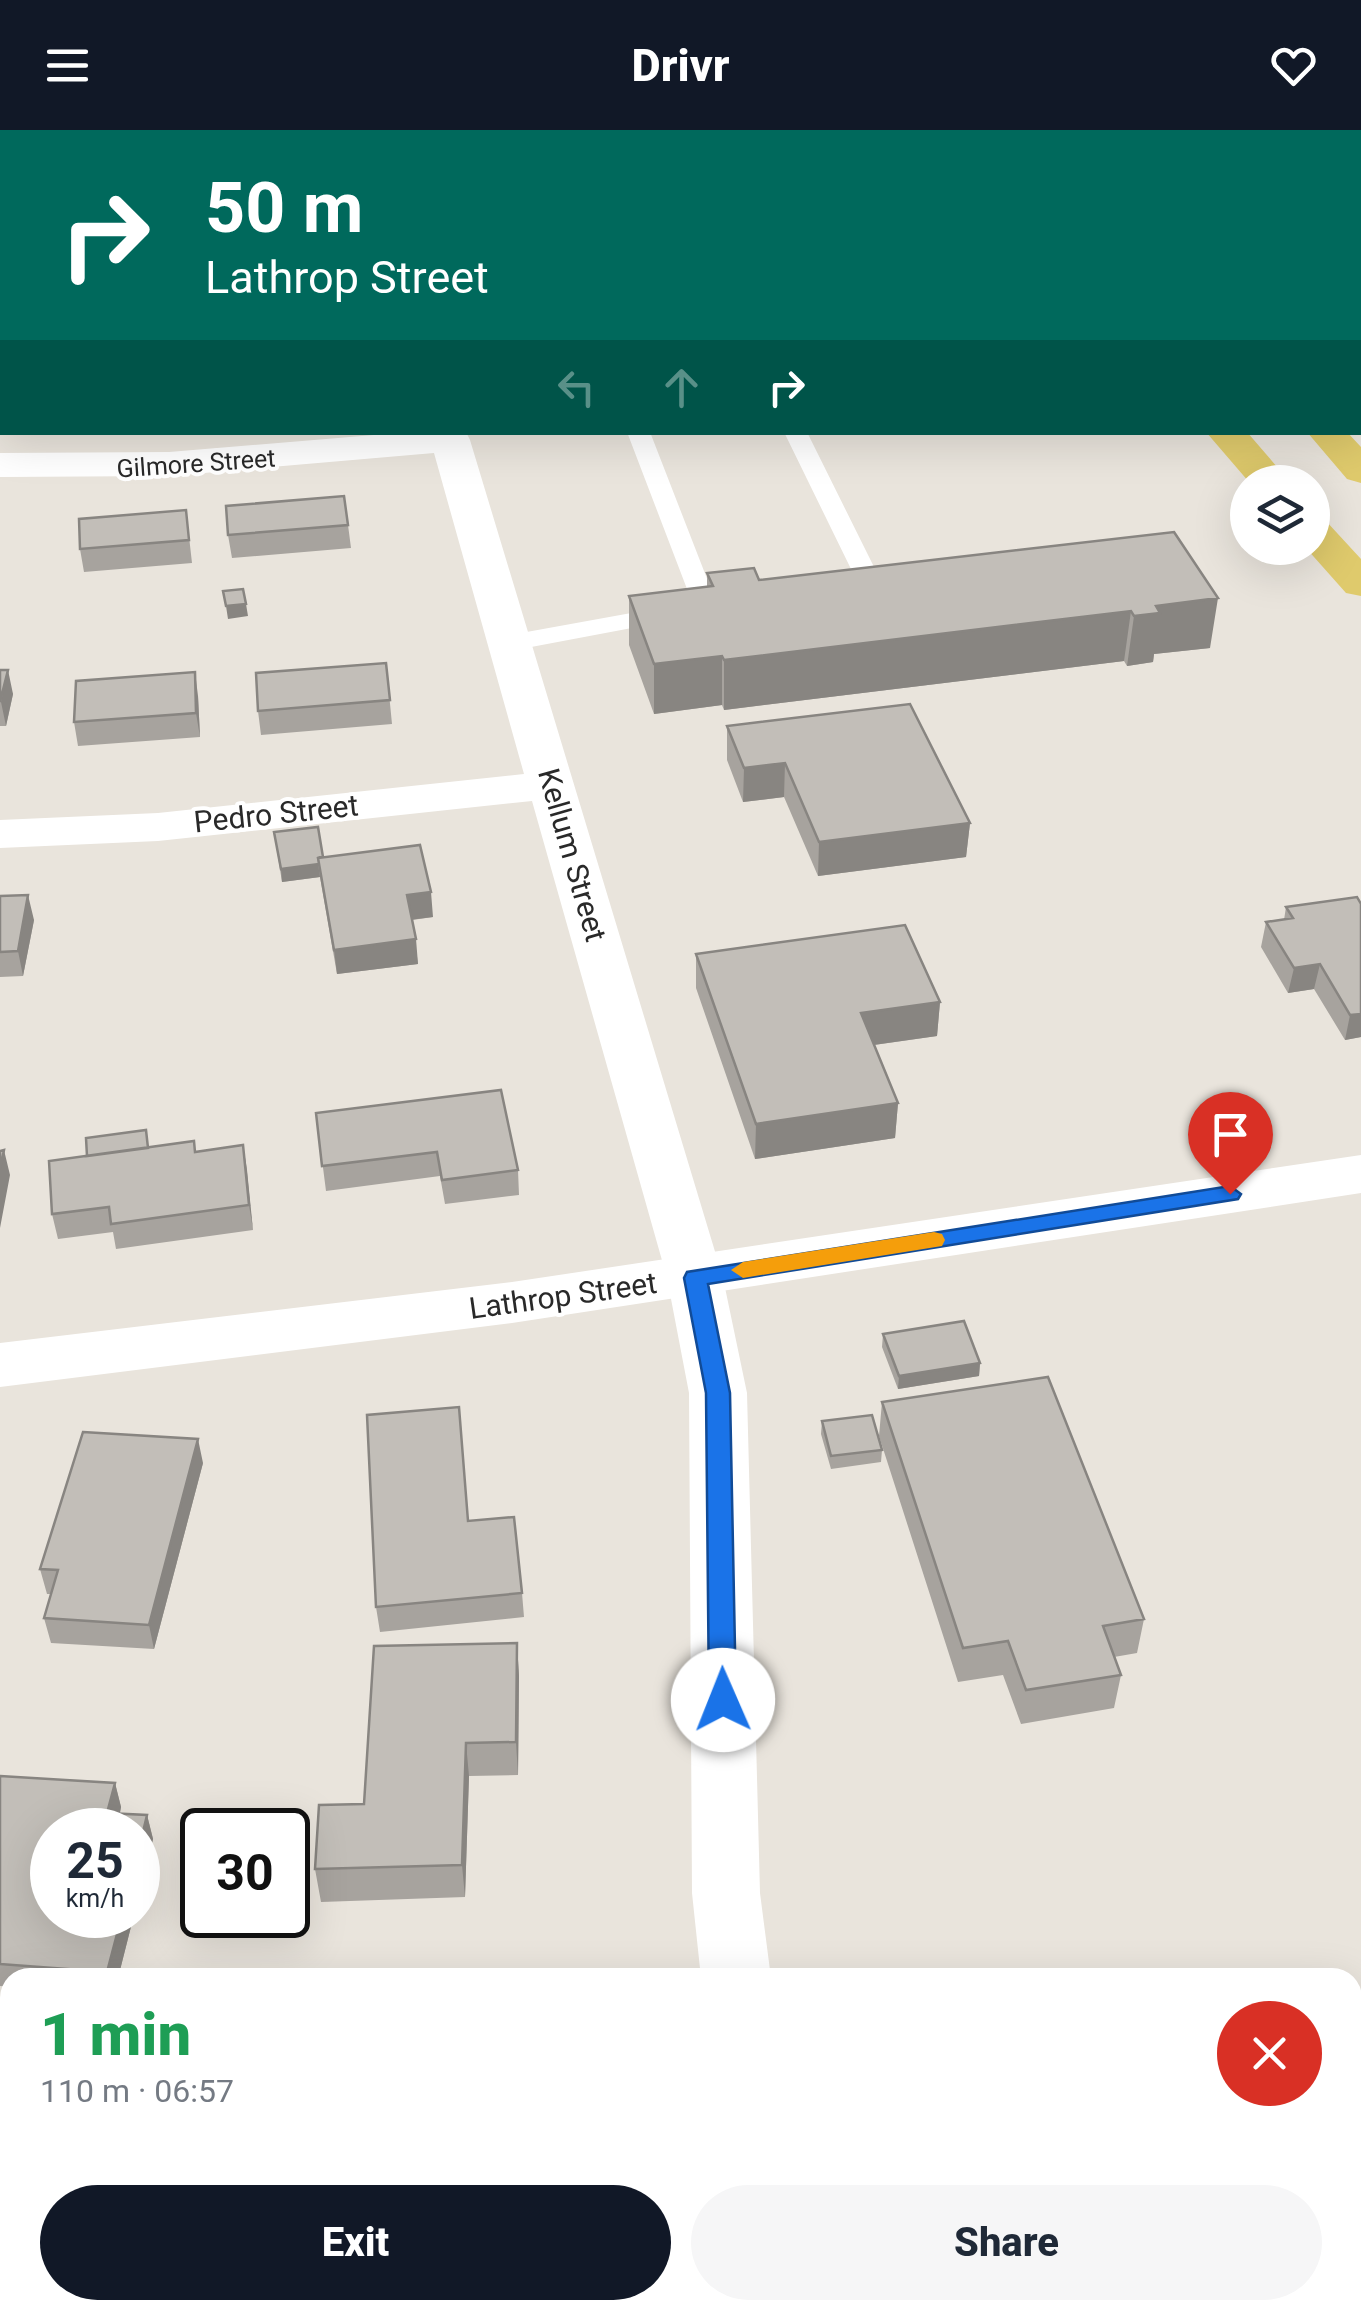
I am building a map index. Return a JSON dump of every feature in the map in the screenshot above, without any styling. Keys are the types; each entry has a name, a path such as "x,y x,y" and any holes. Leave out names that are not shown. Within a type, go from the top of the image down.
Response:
{"main road":[{"path":"1228,435 1255,465"},
{"path":"1329,435 1361,470"},
{"path":"1330,550 1361,584"}],"street":[{"name":"Gilmore Street","path":"0,465 96,470 221,463 449,436"},
{"name":"Kellum Street","path":"449,436 695,1278 718,1393 726,1892 735,1968"},
{"name":"Pedro Street","path":"0,834 158,827 552,785"},
{"name":"Lathrop Street","path":"0,1365 208,1344 695,1278 1361,1174"}],"lane":[{"path":"510,642 715,605 639,435"},
{"path":"796,435 863,569 862,580 847,588 812,593"}],"building":[{"path":"344,496 348,525 228,535 226,506"},
{"path":"186,510 189,540 80,549 79,519"},
{"path":"1174,532 1218,598 1156,606 1160,613 1134,616 1131,611 724,660 722,656 654,664 629,596 713,586 707,573 754,568 759,580"},
{"path":"243,589 246,604 226,606 223,591"},
{"path":"386,663 390,700 258,711 256,673"},
{"path":"0,670 8,670 0,702"},
{"path":"195,672 196,713 74,722 76,681"},
{"path":"910,704 970,823 819,842 785,763 744,768 727,726"},
{"path":"318,827 323,857 318,858 319,864 281,869 274,832"},
{"path":"420,845 431,892 407,895 416,939 334,950 318,858"},
{"path":"28,895 18,951 0,952 0,896"},
{"path":"1357,897 1361,904 1361,1014 1350,1015 1320,964 1294,968 1266,922 1293,918 1286,907"},
{"path":"905,925 940,1002 861,1013 898,1103 756,1124 696,954"},
{"path":"501,1090 518,1170 442,1180 437,1152 322,1166 316,1113"},
{"path":"146,1130 148,1148 87,1156 86,1138"},
{"path":"194,1141 195,1152 243,1145 249,1205 111,1224 109,1207 52,1214 49,1161"},
{"path":"964,1321 980,1363 899,1376 883,1334"},
{"path":"1048,1377 1144,1619 1103,1626 1121,1675 1026,1690 1008,1641 963,1648 882,1402"},
{"path":"459,1407 468,1521 514,1517 522,1593 376,1607 367,1415"},
{"path":"872,1415 882,1450 831,1456 822,1421"},
{"path":"83,1432 198,1439 149,1625 44,1618 58,1570 40,1569"},
{"path":"517,1643 516,1742 466,1743 462,1865 315,1869 319,1805 364,1804 374,1646"},
{"path":"0,1776 115,1783 108,1808 30,1808 30,1938 116,1938 108,1968 0,1964"}],"slow traffic":[{"path":"743,1270 934,1240"}],"route":[{"path":"723,1700 718,1393 695,1278 1230,1194"}]}
